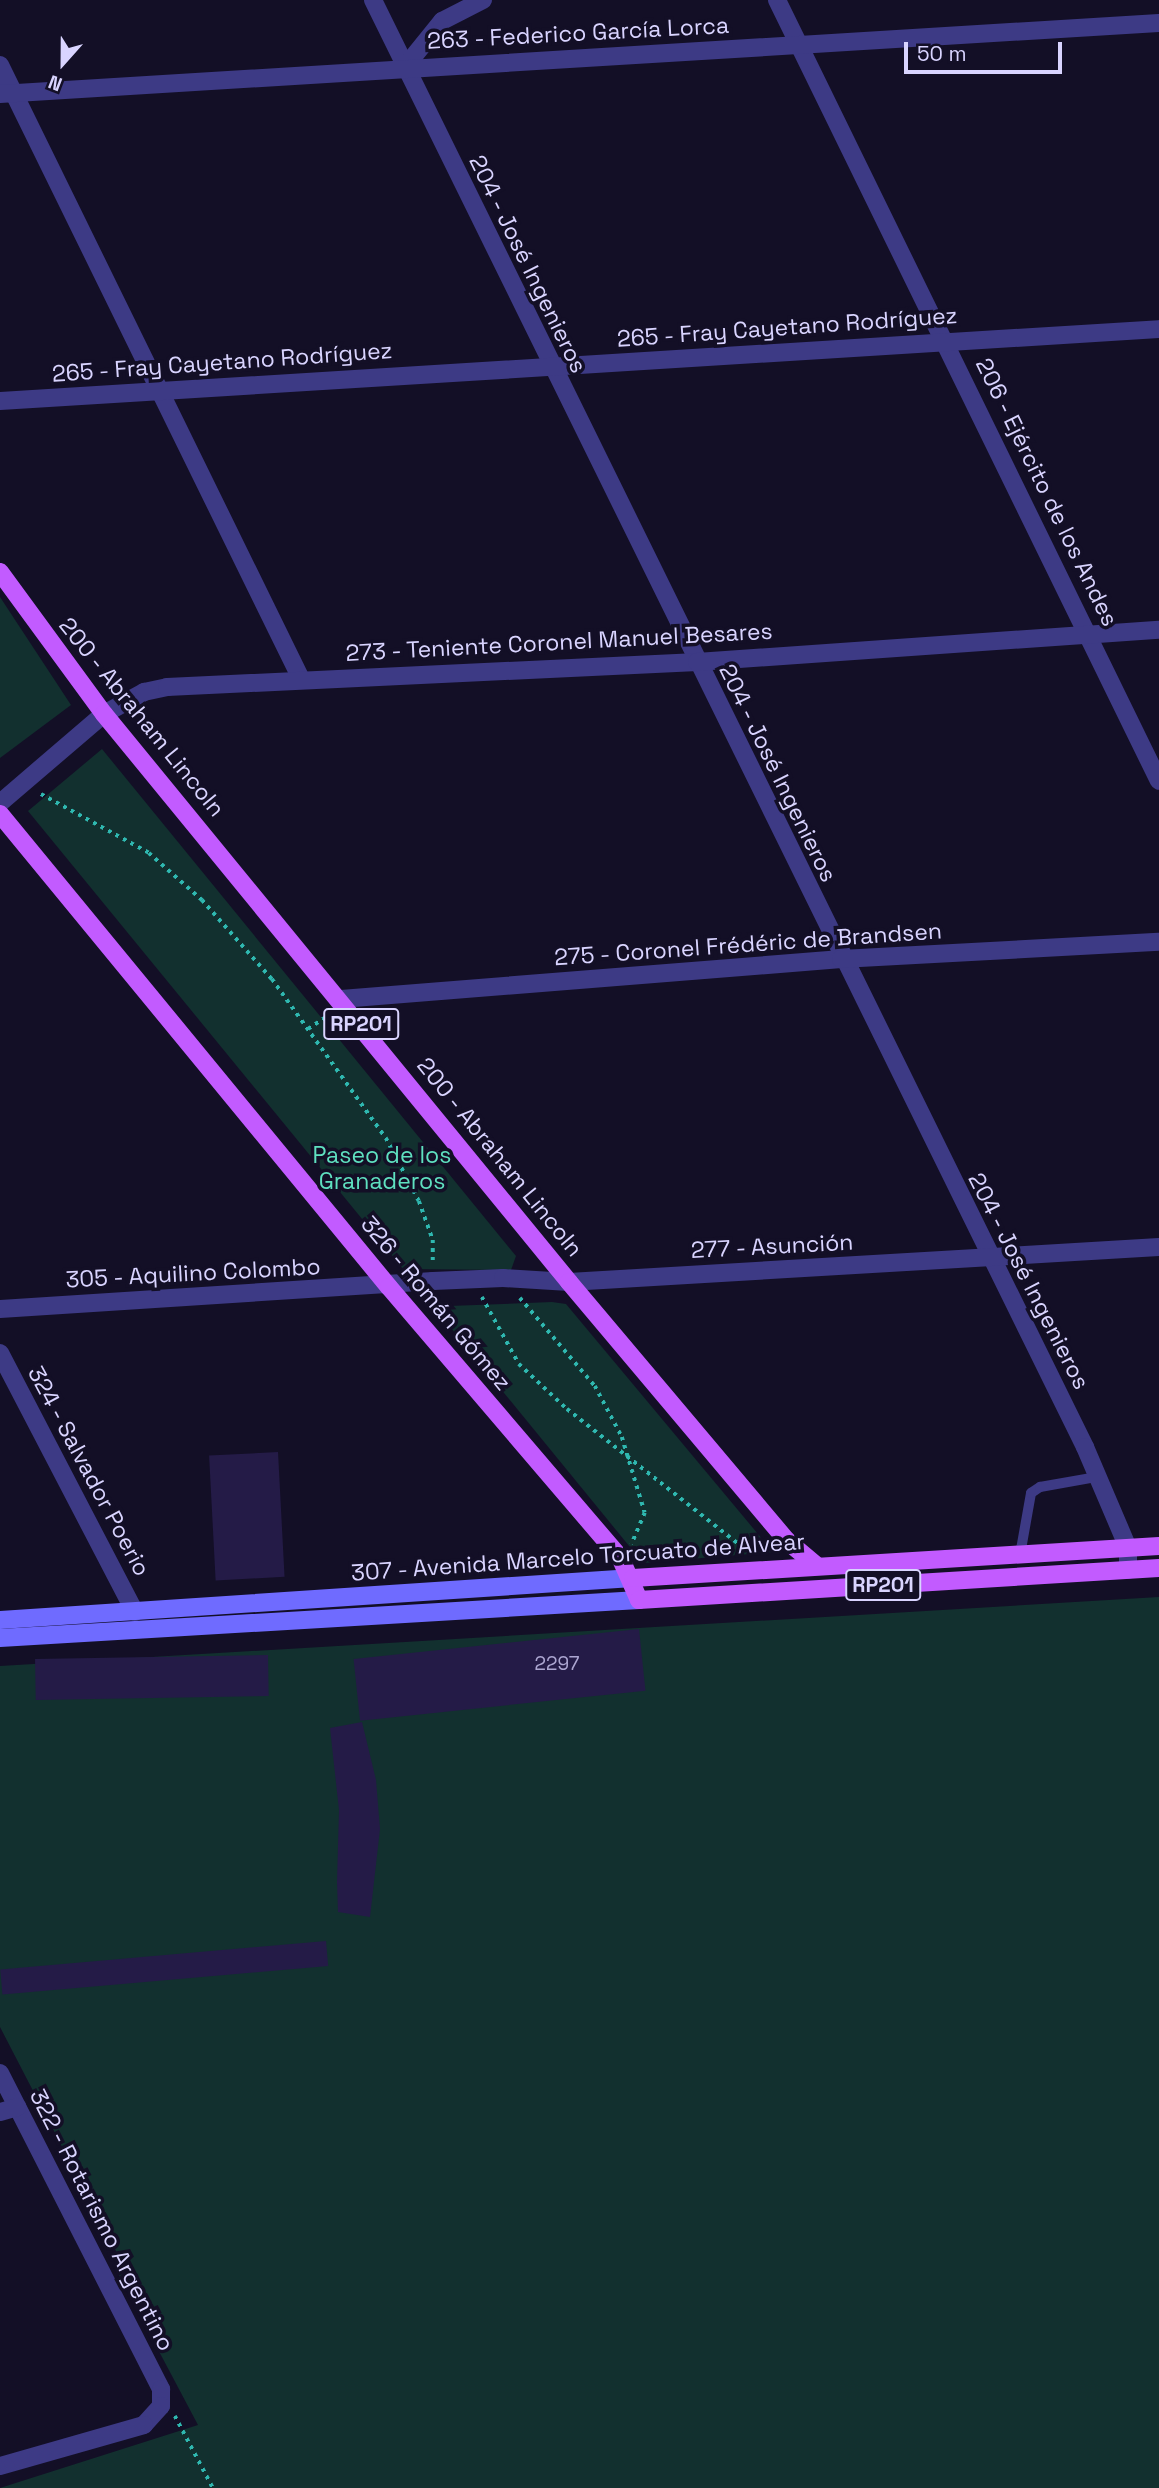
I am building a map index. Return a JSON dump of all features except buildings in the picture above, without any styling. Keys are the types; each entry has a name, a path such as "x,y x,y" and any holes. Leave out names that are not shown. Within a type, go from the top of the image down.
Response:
{"main road":[{"name":"200 - Abraham Lincoln","path":"0,572 104,714 341,999 569,1282 786,1540 817,1566"},
{"name":"326 - Román Gómez","path":"0,814 389,1287 621,1557 633,1578 639,1600"},
{"name":"307 - Avenida Marcelo Torcuato de Alvear","path":"0,1620 765,1569 1159,1546"},
{"name":"307 - Avenida Marcelo Torcuato de Alvear","path":"0,1638 1159,1568"}],"street":[{"name":"204 - José Ingenieros","path":"373,0 550,367 1097,1476 1128,1548 1128,1570"},
{"path":"405,67 442,21 483,0"},
{"name":"206 - Ejército de los Andes","path":"777,0 1090,634 1159,781"},
{"name":"263 - Federico García Lorca","path":"8,94 405,67 1159,23"},
{"path":"0,65 8,94 159,388 301,679"},
{"name":"265 - Fray Cayetano Rodríguez","path":"0,401 159,388 1159,329"},
{"name":"273 - Teniente Coronel Manuel Besares","path":"0,803 104,714 144,692 167,687 697,662 1159,630"},
{"name":"275 - Coronel Frédéric de Brandsen","path":"341,999 841,959 1159,942"},
{"name":"277 - Asunción","path":"389,1287 433,1281 503,1278 569,1282 1159,1247"},
{"name":"305 - Aquilino Colombo","path":"0,1310 389,1287"},
{"name":"324 - Salvador Poerio","path":"0,1353 135,1612"},
{"name":"322 - Rotarismo Argentino","path":"0,2074 9,2110 161,2389"},
{"path":"0,2466 144,2425 160,2406 161,2389"}],"lane":[{"path":"1020,1555 1031,1493 1040,1486 1097,1476"}],"path":[{"path":"22,784 149,853 202,900 272,979 386,1138 433,1240 433,1281"},
{"path":"503,1278 596,1387 631,1461 645,1513 634,1540 621,1557"},
{"path":"475,1279 491,1319 519,1364 631,1461 765,1569"},
{"path":"161,2389 214,2488"}],"green space":[{"path":"0,597 71,705 0,758"},
{"name":"Paseo de los Granaderos","path":"102,749 516,1256 511,1270 403,1269 28,811"},
{"path":"552,1302 566,1304 773,1552 643,1563 442,1317 449,1306"},
{"path":"1159,1597 1159,2488 0,2488 198,2425 118,2274 116,2251 0,2027 0,1666"}]}
